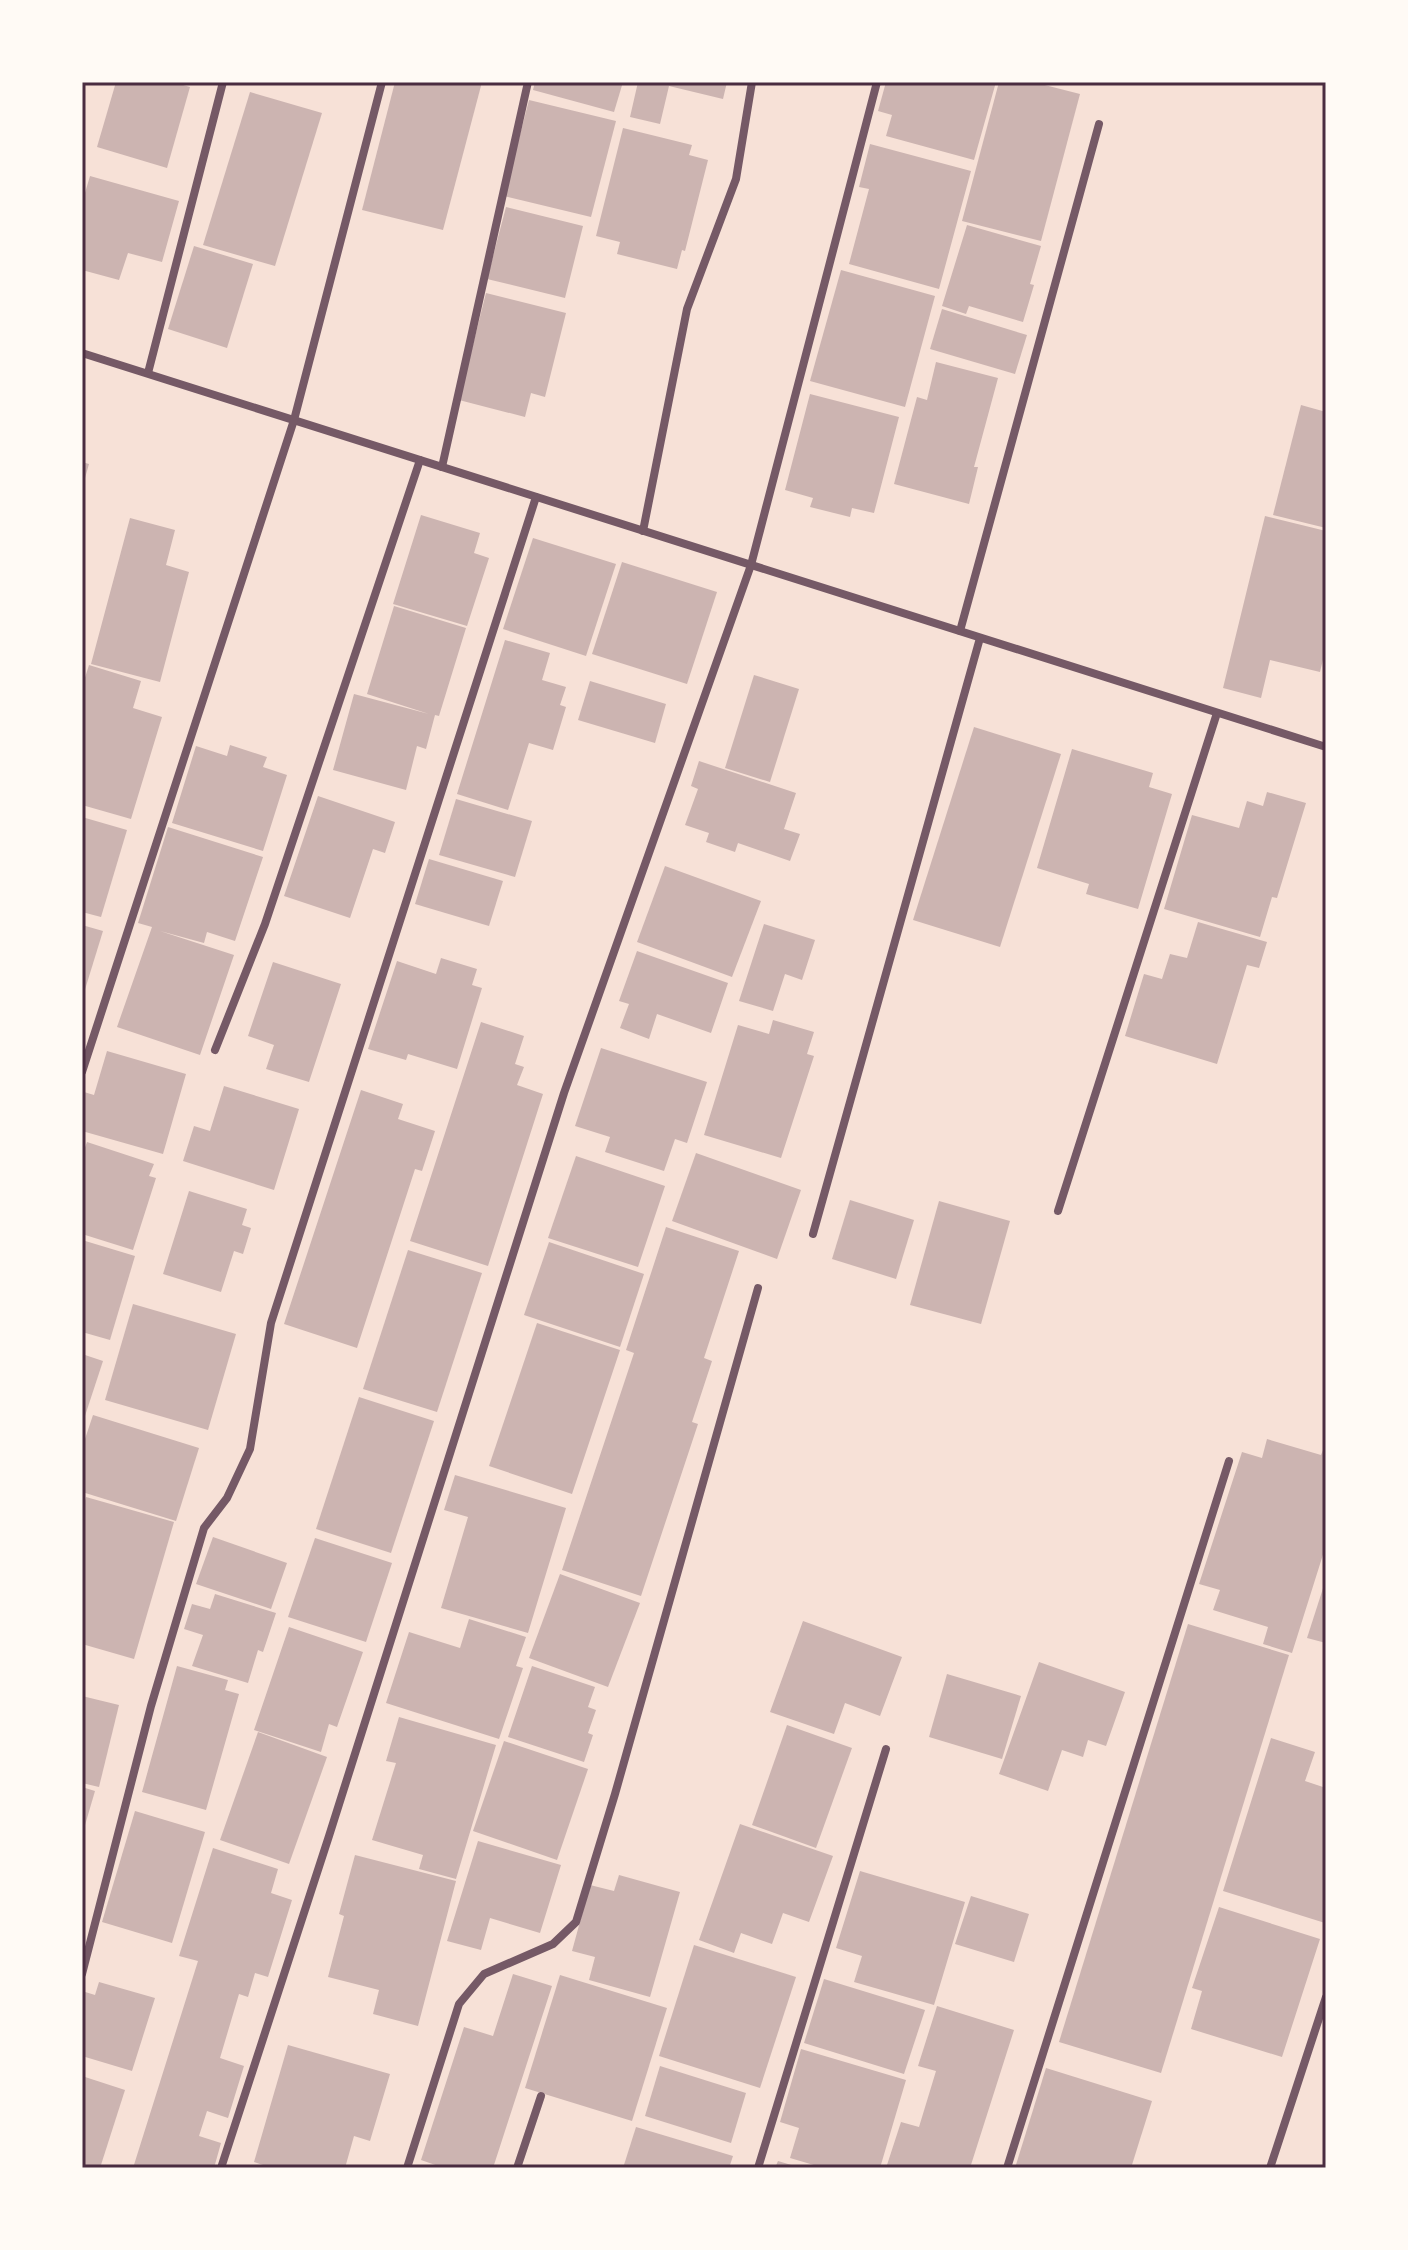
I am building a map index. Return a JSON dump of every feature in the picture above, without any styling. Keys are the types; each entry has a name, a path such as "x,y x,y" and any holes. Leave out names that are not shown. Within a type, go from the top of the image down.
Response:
{"street":[{"path":"148,373 223,82"},
{"path":"82,1072 294,420 382,82"},
{"path":"442,467 528,82"},
{"path":"643,531 687,309 736,179 752,82"},
{"path":"221,2168 564,1093 751,565 877,82"},
{"path":"960,631 1099,124"},
{"path":"82,353 1326,747"},
{"path":"215,1050 265,924 420,460"},
{"path":"82,1974 151,1706 204,1528 227,1498 250,1449 271,1323 536,497"},
{"path":"813,1234 980,638"},
{"path":"1058,1211 1217,713"},
{"path":"407,2168 459,2004 484,1974 553,1944 576,1922 620,1779 758,1288"},
{"path":"1007,2168 1229,1461"},
{"path":"758,2168 886,1749"},
{"path":"1270,2168 1326,1997"},
{"path":"517,2168 541,2096"}],"building":[{"path":"116,82 173,82 190,87 167,168 97,147"},
{"path":"395,82 482,82 443,230 362,210"},
{"path":"535,82 623,82 614,112 533,90"},
{"path":"638,82 727,82 723,99 669,86 660,124 630,117"},
{"path":"886,82 996,82 974,160 886,136 892,115 878,111"},
{"path":"999,82 1033,82 1080,94 1041,241 962,221"},
{"path":"250,92 322,113 275,266 203,245"},
{"path":"529,100 616,121 591,217 504,196"},
{"path":"623,128 692,145 689,155 708,160 685,251 682,250 677,269 617,254 620,242 596,236"},
{"path":"870,144 971,171 939,289 849,264 869,189 859,187"},
{"path":"90,176 179,201 162,262 128,253 119,280 82,270 82,203"},
{"path":"506,207 583,226 565,298 487,279"},
{"path":"967,225 1041,246 1023,322 969,306 966,314 942,306"},
{"path":"194,246 253,264 227,348 168,329"},
{"path":"841,270 935,296 905,407 810,381"},
{"path":"486,293 566,313 545,397 531,393 525,417 459,400"},
{"path":"942,309 1027,335 1015,374 930,349"},
{"path":"936,362 998,378 974,467 978,467 969,504 894,484 917,397 927,400"},
{"path":"810,394 899,417 874,513 852,508 850,517 810,507 813,498 785,490"},
{"path":"1301,405 1326,412 1326,528 1273,515"},
{"path":"82,462 89,464 83,485 82,485"},
{"path":"421,515 480,533 474,553 489,558 467,626 393,604"},
{"path":"1265,516 1326,531 1326,647 1320,672 1270,660 1261,698 1223,688"},
{"path":"130,518 175,530 166,565 189,572 160,682 91,664"},
{"path":"533,538 616,564 586,656 503,629"},
{"path":"622,562 717,592 687,684 592,654"},
{"path":"394,606 466,628 439,716 435,715 426,749 417,746 406,790 333,770 354,694 429,714 367,694"},
{"path":"505,640 550,653 542,680 566,687 560,705 566,707 553,750 529,743 508,810 457,794"},
{"path":"89,665 141,681 133,708 162,717 131,819 82,805 82,687"},
{"path":"754,675 799,689 770,782 725,768"},
{"path":"590,681 666,704 655,743 578,720"},
{"path":"974,727 1061,754 1000,947 913,920"},
{"path":"230,745 267,757 263,767 287,775 263,851 172,823 196,746 227,756"},
{"path":"1072,749 1153,773 1149,787 1172,794 1138,909 1086,894 1089,884 1037,868"},
{"path":"699,761 796,793 784,829 800,834 790,861 738,843 735,852 706,842 709,833 685,825 698,789 691,786"},
{"path":"1267,792 1306,803 1277,898 1272,897 1260,937 1164,909 1192,815 1239,828 1247,801 1263,806"},
{"path":"318,796 395,822 385,853 373,849 350,918 284,896"},
{"path":"456,799 532,821 515,877 439,855"},
{"path":"82,817 127,830 101,917 82,912"},
{"path":"168,827 263,857 235,941 207,932 204,943 160,931 234,955 200,1055 117,1027 152,927 138,923"},
{"path":"429,859 503,881 489,926 415,904"},
{"path":"665,866 761,901 732,977 637,942"},
{"path":"1198,922 1267,942 1259,968 1247,965 1217,1064 1125,1036 1144,974 1162,979 1170,954 1187,958"},
{"path":"764,924 815,940 802,980 785,974 773,1011 739,1001"},
{"path":"82,925 103,931 83,996 82,996"},
{"path":"637,951 728,983 711,1033 657,1014 649,1039 620,1028 629,1004 619,1001"},
{"path":"441,958 477,969 472,985 482,988 457,1069 408,1054 406,1060 368,1049 397,961 436,974"},
{"path":"273,962 341,984 309,1082 266,1069 274,1045 248,1036"},
{"path":"773,1020 814,1032 807,1054 814,1056 781,1158 704,1135 738,1025 769,1034"},
{"path":"481,1022 524,1036 515,1064 524,1067 517,1085 543,1094 488,1266 410,1241"},
{"path":"601,1048 707,1082 687,1143 675,1139 664,1171 605,1152 610,1137 575,1126"},
{"path":"107,1051 186,1074 163,1154 82,1131 84,1092 94,1095"},
{"path":"224,1086 299,1109 274,1190 183,1161 194,1126 210,1131"},
{"path":"361,1090 403,1104 398,1119 435,1131 422,1171 415,1169 357,1348 284,1324"},
{"path":"87,1142 154,1164 149,1176 156,1178 133,1250 82,1234 82,1156"},
{"path":"696,1153 801,1190 777,1259 672,1221"},
{"path":"576,1156 665,1186 638,1267 548,1238"},
{"path":"189,1191 247,1209 242,1225 251,1228 243,1254 234,1251 221,1292 163,1274"},
{"path":"850,1200 914,1220 896,1279 832,1259"},
{"path":"939,1201 1010,1221 981,1324 910,1305"},
{"path":"666,1227 739,1251 704,1358 712,1361 692,1422 698,1424 641,1596 562,1570 634,1353 626,1350"},
{"path":"82,1240 135,1256 110,1340 82,1332"},
{"path":"549,1242 644,1274 620,1347 524,1315"},
{"path":"408,1250 482,1273 437,1412 363,1389"},
{"path":"133,1304 236,1334 208,1430 105,1400"},
{"path":"537,1323 620,1350 572,1494 489,1466"},
{"path":"82,1354 103,1361 83,1422 82,1422"},
{"path":"359,1397 434,1421 391,1553 316,1529"},
{"path":"93,1415 199,1448 176,1521 82,1492 82,1448"},
{"path":"1267,1439 1321,1455 1326,1443 1326,1545 1292,1653 1263,1644 1268,1627 1213,1610 1220,1590 1199,1584 1242,1452 1262,1458"},
{"path":"455,1475 566,1508 528,1633 441,1608 468,1517 444,1510"},
{"path":"86,1497 174,1522 134,1659 82,1644 82,1512"},
{"path":"213,1537 287,1563 271,1609 196,1584"},
{"path":"315,1538 392,1563 366,1642 288,1617"},
{"path":"560,1574 640,1603 608,1687 529,1658"},
{"path":"1326,1579 1326,1643 1307,1638"},
{"path":"215,1594 276,1613 263,1652 258,1650 248,1683 192,1666 203,1635 184,1629 192,1604 210,1609"},
{"path":"469,1619 526,1637 516,1666 523,1668 499,1739 386,1703 409,1632 460,1648"},
{"path":"803,1621 902,1657 880,1716 845,1703 834,1734 770,1712"},
{"path":"1188,1624 1289,1655 1161,2073 1059,2042"},
{"path":"289,1627 363,1652 337,1727 329,1724 321,1752 254,1730"},
{"path":"1039,1662 1125,1692 1106,1746 1088,1740 1083,1757 1062,1750 1048,1791 999,1774"},
{"path":"177,1666 228,1680 225,1690 239,1694 206,1810 142,1792"},
{"path":"532,1666 595,1687 588,1707 596,1710 588,1733 593,1735 584,1762 508,1737"},
{"path":"947,1674 1021,1696 1002,1759 929,1737"},
{"path":"82,1696 119,1705 99,1787 82,1783"},
{"path":"399,1717 496,1745 456,1879 419,1869 423,1855 372,1840 396,1763 386,1761"},
{"path":"787,1725 852,1748 816,1848 752,1825"},
{"path":"258,1732 327,1757 289,1864 220,1840"},
{"path":"1271,1738 1315,1752 1305,1781 1326,1788 1325,1923 1223,1891"},
{"path":"504,1741 588,1769 557,1860 473,1831"},
{"path":"82,1787 95,1791 83,1832 82,1832"},
{"path":"135,1811 205,1832 172,1943 102,1922"},
{"path":"740,1824 833,1856 809,1922 783,1913 772,1944 741,1933 734,1953 699,1940"},
{"path":"478,1841 561,1865 540,1933 490,1918 481,1950 447,1941"},
{"path":"213,1848 278,1869 271,1893 292,1900 268,1977 255,1973 248,1997 239,1994 220,2058 244,2066 228,2118 207,2111 199,2136 221,2143 214,2168 133,2168 198,1961 179,1956"},
{"path":"355,1855 456,1881 418,2026 373,2014 379,1990 328,1977 344,1916 339,1914"},
{"path":"860,1871 965,1902 934,2005 854,1982 862,1956 836,1948"},
{"path":"619,1875 680,1892 650,1997 589,1980 595,1957 572,1951 590,1885 614,1891"},
{"path":"971,1896 1029,1914 1014,1962 955,1944"},
{"path":"1219,1907 1320,1939 1282,2057 1191,2029 1202,1991 1192,1988"},
{"path":"694,1945 796,1977 760,2088 659,2056"},
{"path":"513,1974 552,1986 493,2168 444,2168 421,2160 464,2027 493,2036"},
{"path":"560,1975 667,2008 632,2121 525,2088"},
{"path":"824,1979 925,2010 904,2074 804,2043"},
{"path":"99,1982 155,1998 132,2071 82,2056 82,1991 95,1995"},
{"path":"937,2006 1014,2030 970,2168 886,2168 901,2122 919,2127 936,2071 918,2066"},
{"path":"288,2045 390,2074 370,2141 354,2136 345,2168 265,2168 254,2162"},
{"path":"801,2049 906,2080 880,2168 824,2168 790,2158 799,2128 780,2122"},
{"path":"660,2066 746,2093 731,2143 645,2116"},
{"path":"1046,2068 1152,2101 1131,2168 1015,2168"},
{"path":"82,2076 125,2090 100,2168 82,2168"},
{"path":"636,2127 733,2156 729,2168 623,2168"},
{"path":"778,2161 798,2167 798,2168 775,2168"}]}
